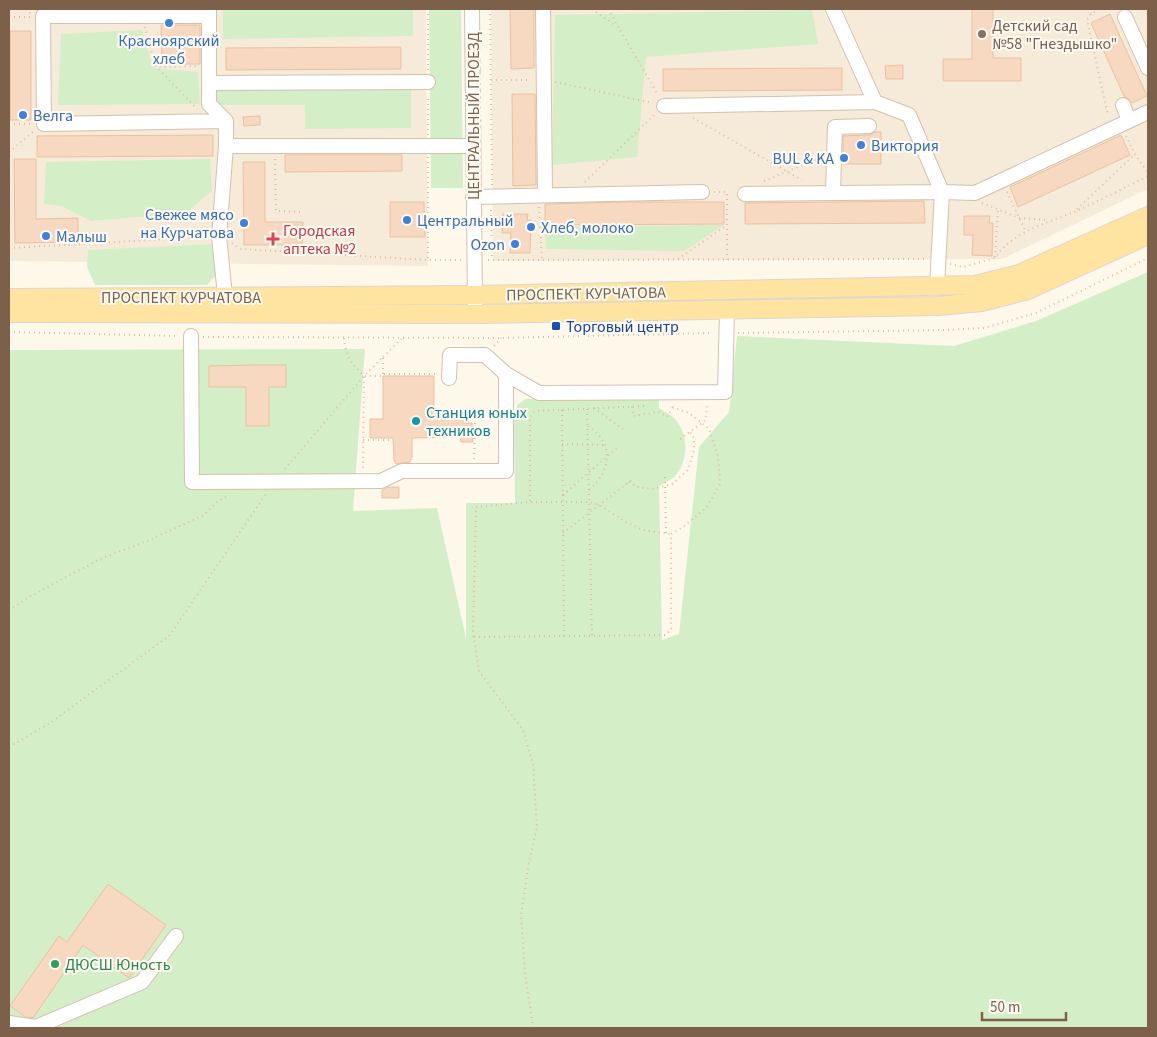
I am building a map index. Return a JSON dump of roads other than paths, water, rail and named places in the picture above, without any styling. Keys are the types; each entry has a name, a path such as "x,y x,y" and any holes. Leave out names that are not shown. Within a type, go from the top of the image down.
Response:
{"main road":[{"name":"ПРОСПЕКТ КУРЧАТОВА","path":"9,298 475,295 975,285 1019,274 1148,216"},
{"name":"ПРОСПЕКТ КУРЧАТОВА","path":"9,313 475,314 938,306 982,302 1028,290 1148,235"},
{"path":"1019,274 1028,290"}],"street":[{"name":"ЦЕНТРАЛЬНЫЙ ПРОЕЗД","path":"472,9 475,314"},
{"path":"542,195 543,9"},
{"path":"833,9 874,102"},
{"path":"225,296 219,236 226,146 226,121 209,104 209,12 142,16 43,16 44,124 226,121"},
{"path":"1124,17 1148,68"},
{"path":"209,83 428,82"},
{"path":"668,105 874,102 909,114 942,192 937,287"},
{"path":"1120,125 1123,105"},
{"path":"745,194 828,192 975,193 1148,112"},
{"path":"828,192 834,152 835,127 869,126"},
{"path":"226,146 473,146"},
{"path":"473,197 702,192"},
{"path":"449,376 450,355 486,355 506,374 539,393 725,392 727,310"},
{"path":"191,336 192,482 382,482 402,471 506,471 506,374"},
{"path":"9,1023 36,1027 142,982 176,936"}],"place":[{"name":"Красноярский хлеб","path":"169,23"},
{"name":"Детский сад №58 \"Гнездышко\"","path":"982,34"},
{"name":"Велга","path":"23,115"},
{"name":"Виктория","path":"861,145"},
{"name":"BUL & KA","path":"844,158"},
{"name":"Центральный","path":"407,220"},
{"name":"Свежее мясо на Курчатова","path":"244,223"},
{"name":"Хлеб, молоко","path":"531,227"},
{"name":"Малыш","path":"46,236"},
{"name":"Городская аптека №2","path":"273,239"},
{"name":"Ozon","path":"515,244"},
{"name":"Торговый центр","path":"556,326"},
{"name":"Станция юных техников","path":"416,421"},
{"name":"ДЮСШ Юность","path":"55,964"}]}
